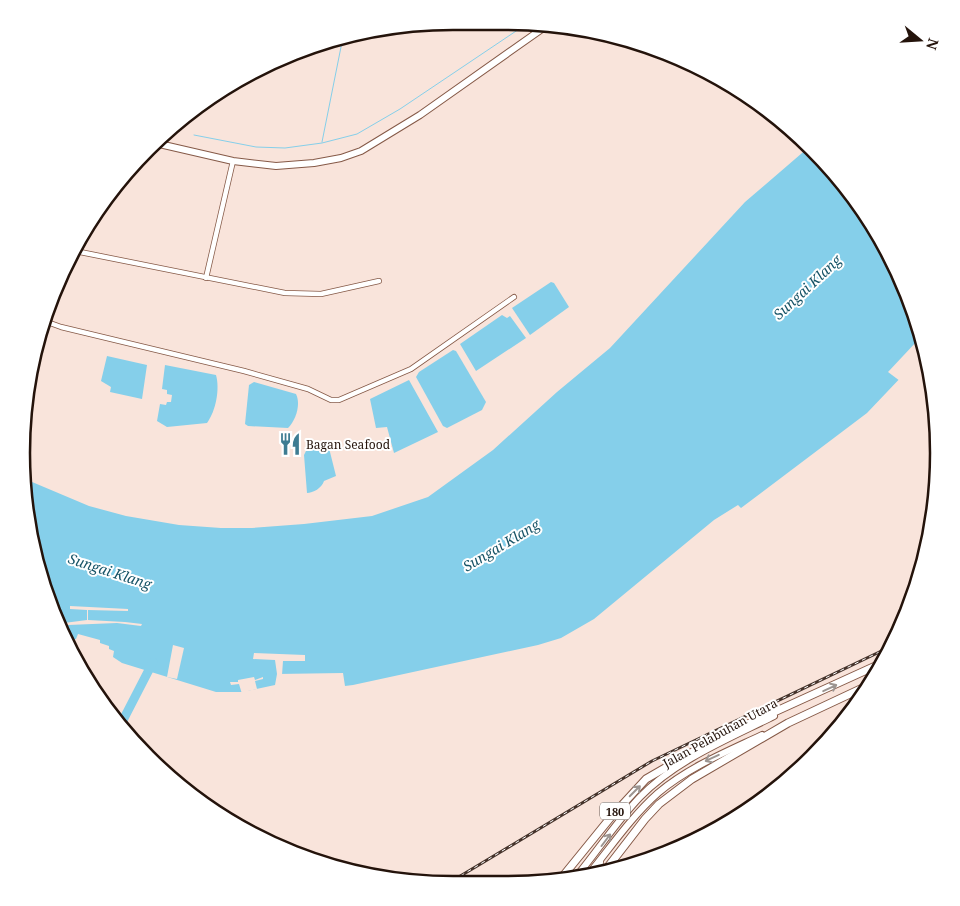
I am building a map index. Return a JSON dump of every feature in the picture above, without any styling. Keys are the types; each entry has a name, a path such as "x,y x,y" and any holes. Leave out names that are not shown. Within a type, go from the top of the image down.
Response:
{"main road":[{"path":"164,145 233,161 294,166 328,161 361,151 420,115 539,31"},
{"name":"Jalan Pelabuhan Utara","path":"582,869 627,812 654,784 678,766 786,709 870,670"},
{"name":"Jalan Pelabuhan Utara","path":"594,867 638,813 679,777 706,760 858,689"},
{"name":"180","path":"567,871 646,780 715,739 786,709"},
{"name":"180","path":"611,863 659,804 692,779 788,723"}],"street":[{"path":"206,278 233,161"},
{"path":"81,252 245,287 302,294 321,294 379,281"},
{"path":"50,322 61,327 244,371 308,389 331,400 339,400 382,384 411,369 514,297"},
{"path":"599,866 606,852"}],"water":[{"name":"Sungai Klang","path":"804,152 843,195 873,242 898,291 908,317 919,358 867,413 741,508 738,505 714,520 594,619 561,638 538,645 353,685 345,686 343,673 277,674 275,685 242,692 216,692 122,663 113,657 114,651 109,649 109,646 100,643 100,640 78,634 76,639 74,639 52,589 44,562 38,536 31,482 89,506 126,516 179,525 221,528 304,524 372,516 428,497 493,450 557,392 610,348 745,202"},
{"path":"551,282 554,283 569,307 530,335 512,308"},
{"path":"502,315 507,318 510,316 526,338 476,371 460,344"},
{"path":"453,350 456,351 486,402 482,410 447,428 443,426 416,377 419,372"},
{"path":"107,356 147,365 142,399 110,392 111,387 101,381"},
{"path":"165,365 216,375 218,387 216,400 213,412 207,423 167,427 157,421 160,404 166,405 167,402 171,402 172,395 167,394 167,390 162,389"},
{"path":"409,380 438,432 394,453 387,427 376,428 370,399"},
{"path":"254,382 296,394 298,402 297,412 288,428 248,426 245,424 249,385"},
{"path":"329,448 336,476 324,481 317,490 307,493 304,455 306,451"}],"pier":[{"path":"916,343 920,360 900,381 888,372"},
{"path":"70,606 128,609 128,611 88,610 88,620 142,624 141,626 117,623 68,625 68,627 66,623 87,620 87,610 70,609"},
{"path":"173,645 184,648 177,679 167,677"},
{"path":"254,653 305,655 305,661 283,661 282,675 277,674 275,660 253,659"},
{"path":"254,677 255,680 263,677 263,679 255,681 257,689 248,691 248,694 242,694 239,684 231,685 230,682 238,682 238,680"}],"waterway":[{"path":"194,135 256,147 285,148 322,143 357,134 400,109 517,30"},
{"path":"322,142 341,45"},
{"path":"124,719 153,662"}],"railway":[{"path":"460,876 652,761 880,652"}],"place":[{"name":"Bagan Seafood","path":"290,444"}]}
